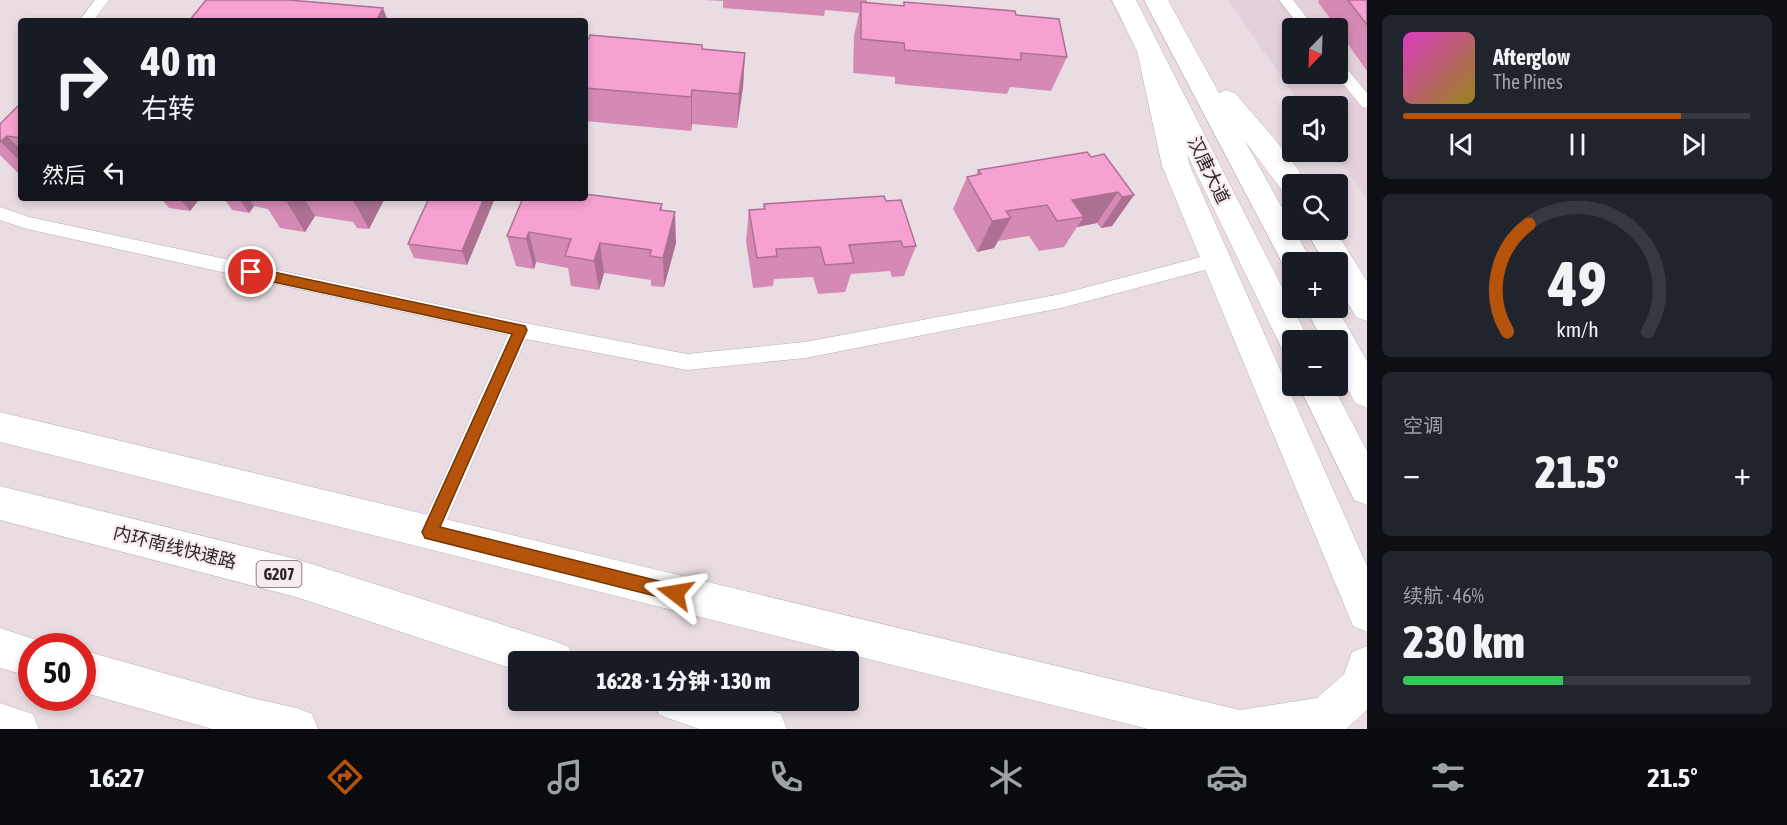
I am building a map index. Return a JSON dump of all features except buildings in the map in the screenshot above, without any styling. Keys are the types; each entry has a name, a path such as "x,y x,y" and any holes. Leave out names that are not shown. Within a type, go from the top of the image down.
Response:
{"main road":[{"name":"汉唐大道","path":"1124,0 1288,330"},
{"name":"汉唐大道","path":"1156,0 1292,252"},
{"path":"1181,45 1286,174"},
{"path":"1149,49 1176,166 1367,610"},
{"path":"1326,240 1367,308"},
{"path":"1326,318 1367,393"},
{"path":"1321,396 1367,488"},
{"path":"0,427 1234,729"},
{"path":"0,498 38,513"},
{"name":"内环南线快速路","path":"0,503 296,578 520,651"},
{"path":"0,648 18,653"},
{"path":"1246,729 1326,718 1360,688 1367,668"},
{"path":"96,675 252,719 297,729"},
{"path":"709,711 765,729"},
{"path":"0,724 18,729"}],"lane":[{"path":"88,18 102,0"},
{"path":"1286,0 1300,18"},
{"path":"1348,79 1367,103"},
{"path":"0,213 27,223 520,330 687,362 794,352 1061,301 1216,260"},
{"path":"430,532 520,330"}],"shaded area":[{"path":"1228,0 1367,0 1367,199 1341,162 1348,162 1348,96 1295,96 1287,84 1348,84 1348,18 1282,18 1282,77"}],"route":[{"path":"251,272 520,330 430,532 675,593"}]}
